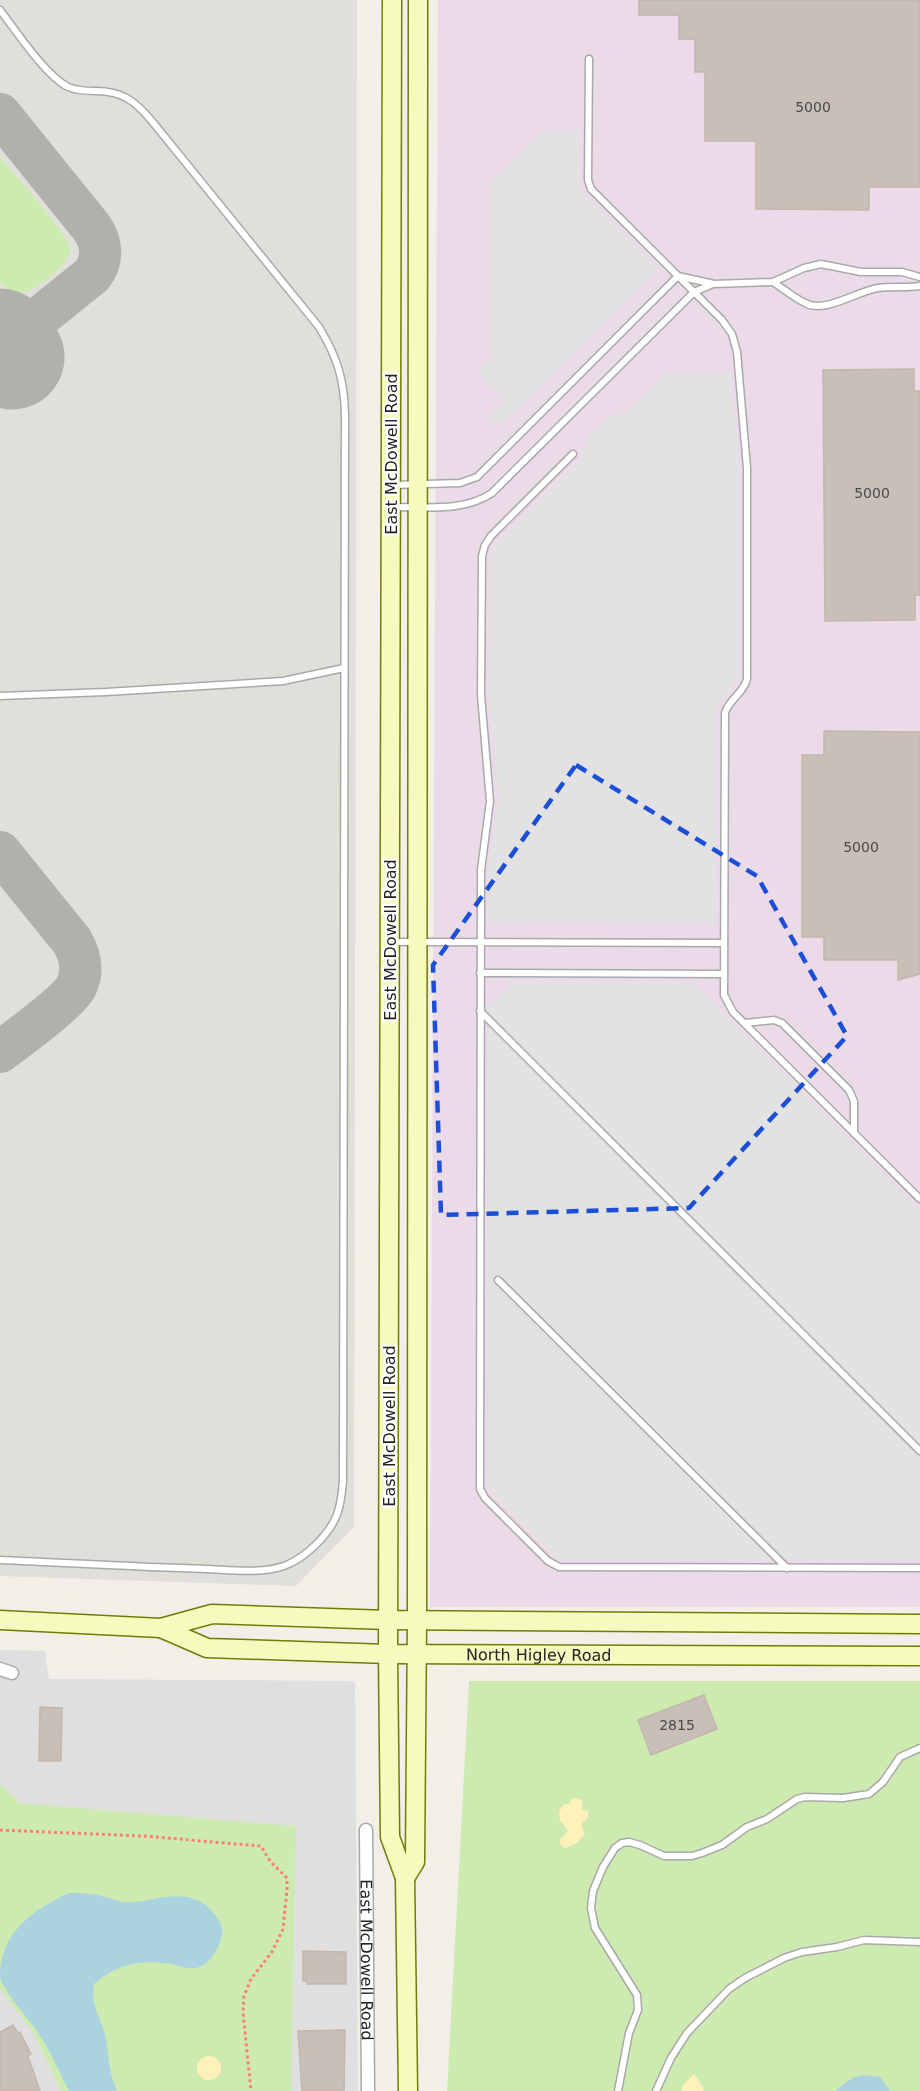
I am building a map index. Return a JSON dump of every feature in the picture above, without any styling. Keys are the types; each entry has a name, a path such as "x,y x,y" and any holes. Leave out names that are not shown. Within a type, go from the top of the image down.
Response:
{"main road":[{"name":"East McDowell Road","path":"392,0 388,1654 390,1837 405,1878 408,2091"},
{"name":"East McDowell Road","path":"405,1878 415,1862 417,1654 418,0"},
{"name":"North Higley Road","path":"0,1620 161,1628 212,1614 388,1620 920,1624"},
{"name":"North Higley Road","path":"161,1628 207,1648 388,1654 920,1656"}],"street":[{"name":"East McDowell Road","path":"366,1830 368,2091"}],"lane":[{"path":"0,10 54,77 67,86 81,91 116,93 130,99 142,109 319,327 332,349 342,377 345,404 343,1481 336,1516 327,1532 309,1550 298,1559 273,1569 193,1569 0,1560"},
{"path":"589,59 589,184 593,192 728,327 735,343 747,449 747,679 745,686 730,701 724,713 724,974 726,1001 733,1012 920,1199"},
{"path":"678,276 714,284 773,282 804,268 822,264 861,272 902,272 920,277"},
{"path":"391,485 460,483 477,477 678,276"},
{"path":"773,282 807,305 819,306 878,288 906,288 920,285"},
{"path":"390,507 469,504 485,498 498,489 694,292 714,284"},
{"path":"573,454 491,536 483,550 481,695 489,801 481,860 480,943 480,1484 482,1494 548,1562 559,1567 920,1568"},
{"path":"0,696 283,681 344,668"},
{"path":"390,942 724,943"},
{"path":"480,972 724,974"},
{"path":"480,1011 920,1451"},
{"path":"746,1023 774,1020 782,1023 842,1082 853,1097 854,1133"},
{"path":"498,1280 787,1568"},
{"path":"618,2091 629,2033 638,2010 637,1995 595,1928 591,1908 593,1891 603,1867 615,1848 622,1843 629,1842 664,1856 692,1856 722,1845 747,1827 767,1819 797,1799 805,1797 843,1798 869,1794 882,1782 900,1757 920,1748"},
{"path":"656,2091 671,2058 687,2033 729,1989 745,1978 773,1963 802,1952 864,1940 920,1942"}],"path":[{"path":"0,1830 142,1836 261,1846 270,1861 286,1878 287,1890 283,1929 272,1952 251,1980 244,1996 243,2012 251,2091"}],"highlighted area":[{"path":"576,765 757,876 847,1036 689,1208 441,1215 433,965"}],"shaded area":[{"path":"0,0 357,0 354,1527 296,1586 0,1576"},
{"path":"438,0 920,0 920,1607 430,1607"},
{"path":"541,132 579,132 579,190 657,269 501,424 486,421 507,400 497,389 488,386 480,369 490,360 490,184"},
{"path":"666,373 730,373 737,436 739,678 719,703 716,715 716,922 489,922 489,864 499,798 489,697 492,550 500,539 582,457 588,439 606,419 624,414"},
{"path":"515,981 692,982 920,1211 920,1560 557,1559 496,1498 489,1485 488,1007"},
{"path":"0,1650 45,1651 49,1679 355,1681 358,2091 0,2091"}],"green space":[{"path":"0,157 51,217 70,249 65,262 53,275 21,293 11,291 0,282"},
{"path":"469,1681 920,1681 920,2091 447,2091"},
{"path":"0,1784 20,1803 296,1826 291,2091 61,2091 34,2034 0,1989"}],"sand":[{"path":"575,1798 583,1801 581,1809 588,1811 588,1817 581,1825 585,1834 577,1843 565,1848 560,1844 560,1840 568,1831 560,1820 559,1812 563,1805 569,1804"},
{"path":"209,2056 217,2060 221,2068 217,2076 209,2080 201,2076 197,2068 201,2060"},
{"path":"694,2074 704,2089 703,2091 682,2091 682,2086"}],"water":[{"path":"69,1893 93,1894 123,1902 180,1896 190,1898 210,1909 222,1928 217,1950 202,1966 190,1968 171,1964 140,1963 111,1972 94,1984 95,2006 106,2039 111,2072 117,2091 69,2091 43,2041 11,1997 0,1977 6,1947 13,1934 32,1914"},
{"path":"863,2075 880,2077 890,2091 835,2091 852,2078"}],"building":[{"path":"639,0 920,0 920,187 869,187 869,210 756,209 756,141 705,141 705,72 695,72 695,39 679,39 679,15 639,15"},
{"path":"914,369 914,391 920,391 920,595 915,595 915,620 825,621 823,370"},
{"path":"824,731 920,732 920,974 898,980 898,960 824,960 824,937 802,937 802,755 824,755"},
{"path":"704,1695 717,1729 651,1755 638,1720"},
{"path":"40,1707 62,1708 61,1761 39,1761"},
{"path":"303,1951 346,1952 346,1984 307,1984 307,1981 303,1981"},
{"path":"13,2025 18,2033 20,2032 31,2054 28,2056 40,2091 0,2091 0,2032"},
{"path":"345,2030 344,2091 302,2091 298,2031"}],"taxiway":[{"path":"0,114 92,228 100,246 100,257 92,275 4,346"},
{"path":"0,852 72,941 79,957 80,969 76,987 71,994 41,1021 0,1052"}],"runway":[{"path":"0,341 12,357"}]}
